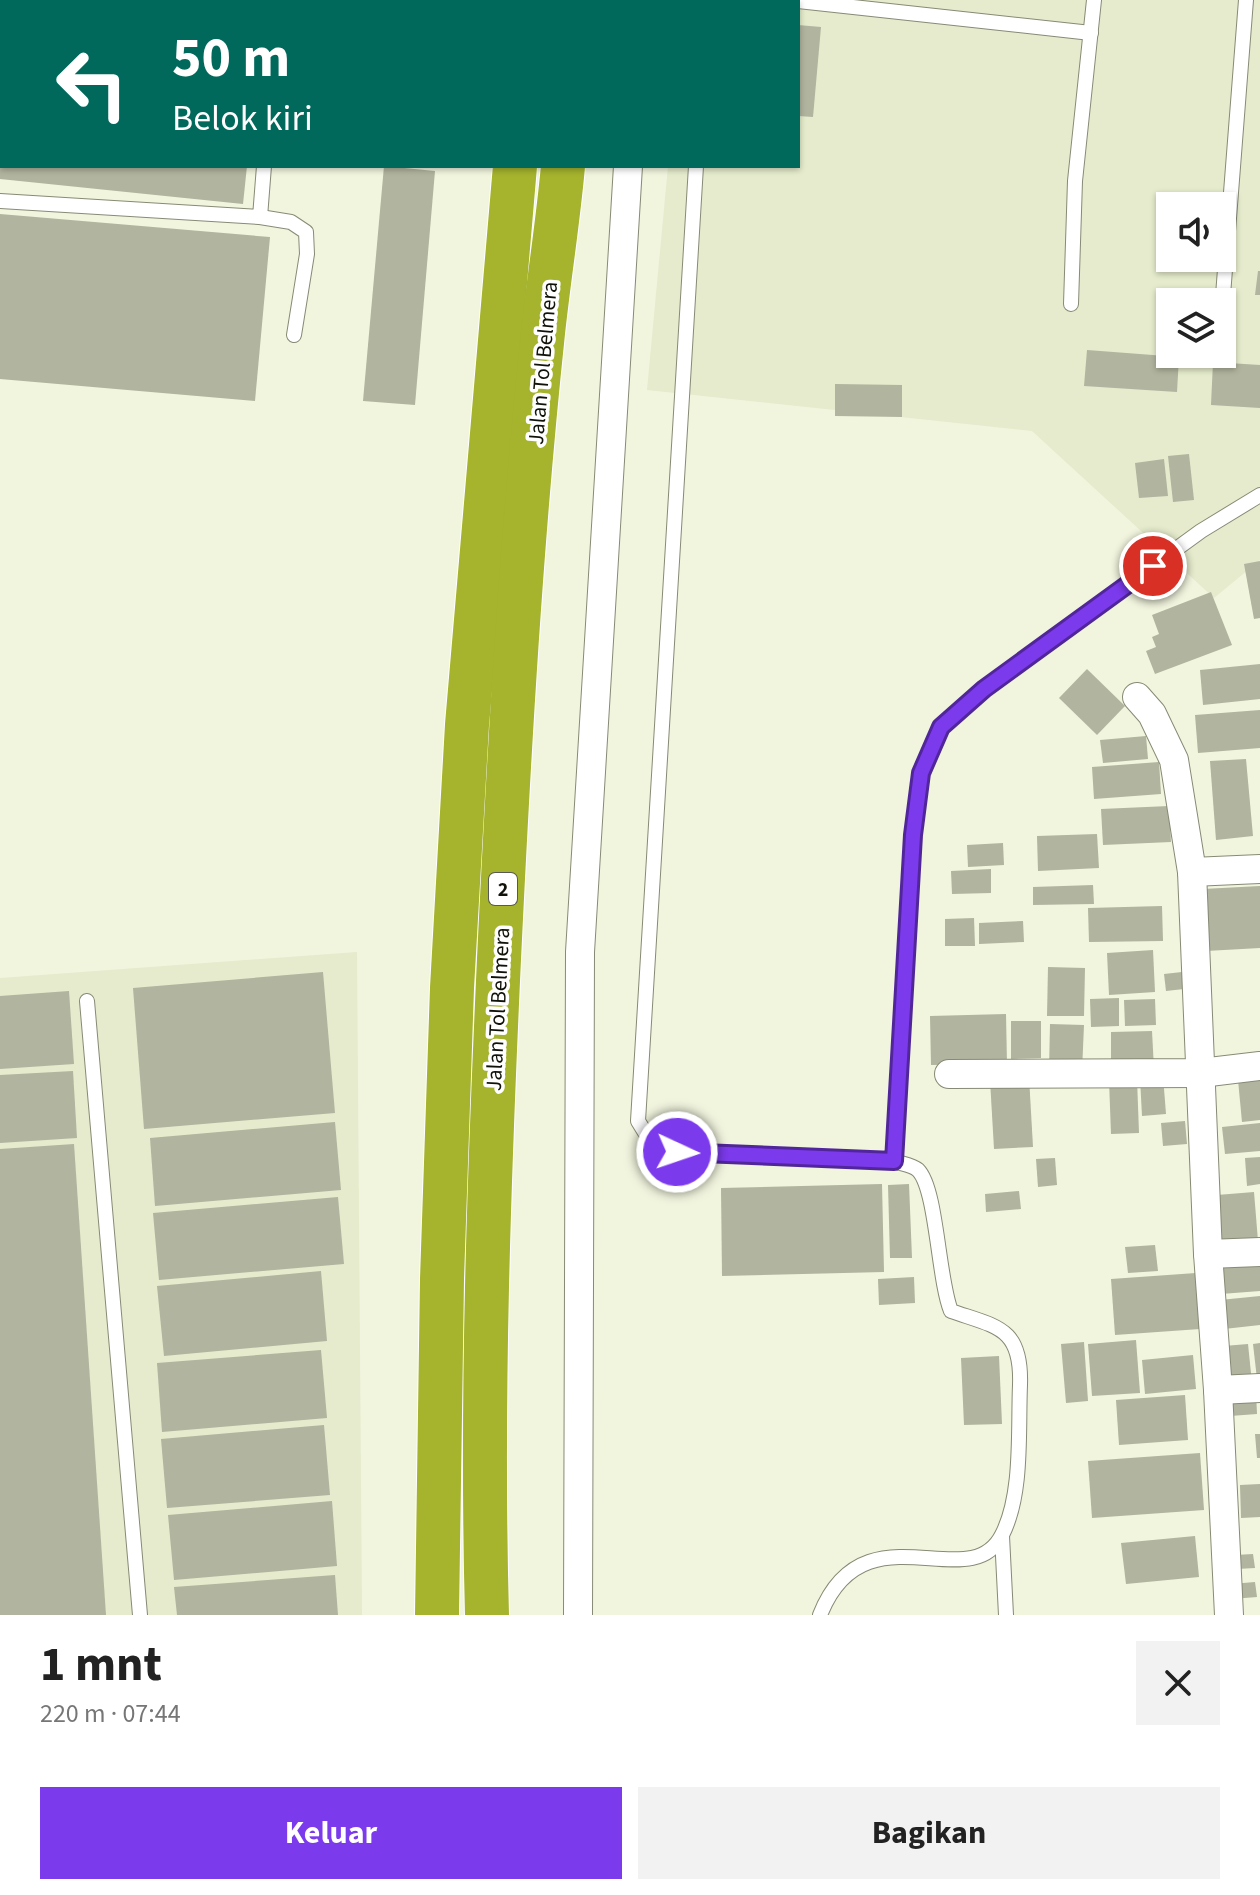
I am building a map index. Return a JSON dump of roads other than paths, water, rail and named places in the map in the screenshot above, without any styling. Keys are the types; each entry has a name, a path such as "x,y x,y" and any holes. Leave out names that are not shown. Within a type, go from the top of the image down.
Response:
{"highway":[{"name":"Jalan Tol Belmera","path":"437,1615 442,1279 452,988 467,725 515,168"},
{"name":"Jalan Tol Belmera","path":"487,1615 487,1322 504,856 542,349 563,168"}],"street":[{"path":"578,1615 580,952 628,168"},
{"path":"1137,697 1152,714 1174,760 1192,872 1208,1254 1229,1615"},
{"path":"1192,872 1260,869"},
{"path":"949,1074 1201,1073 1260,1066"},
{"path":"1208,1254 1260,1252"},
{"path":"1218,1390 1260,1388"}],"lane":[{"path":"1071,304 1075,181 1094,0"},
{"path":"1224,288 1246,0"},
{"path":"800,1 1091,33"},
{"path":"260,217 264,168"},
{"path":"696,168 638,1121 654,1147 677,1152 894,1161 916,1167 924,1178 929,1194 944,1294 951,1311 1004,1330 1017,1350 1020,1378 1015,1496 1002,1536 989,1553 965,1560 885,1557 860,1564 838,1580 820,1615"},
{"path":"0,201 260,217 291,222 306,232 307,254 294,335"},
{"path":"894,1161 913,835 921,773 941,727 997,680 1201,531 1260,495"},
{"path":"87,1001 140,1615"},
{"path":"1002,1536 1006,1615"}]}
